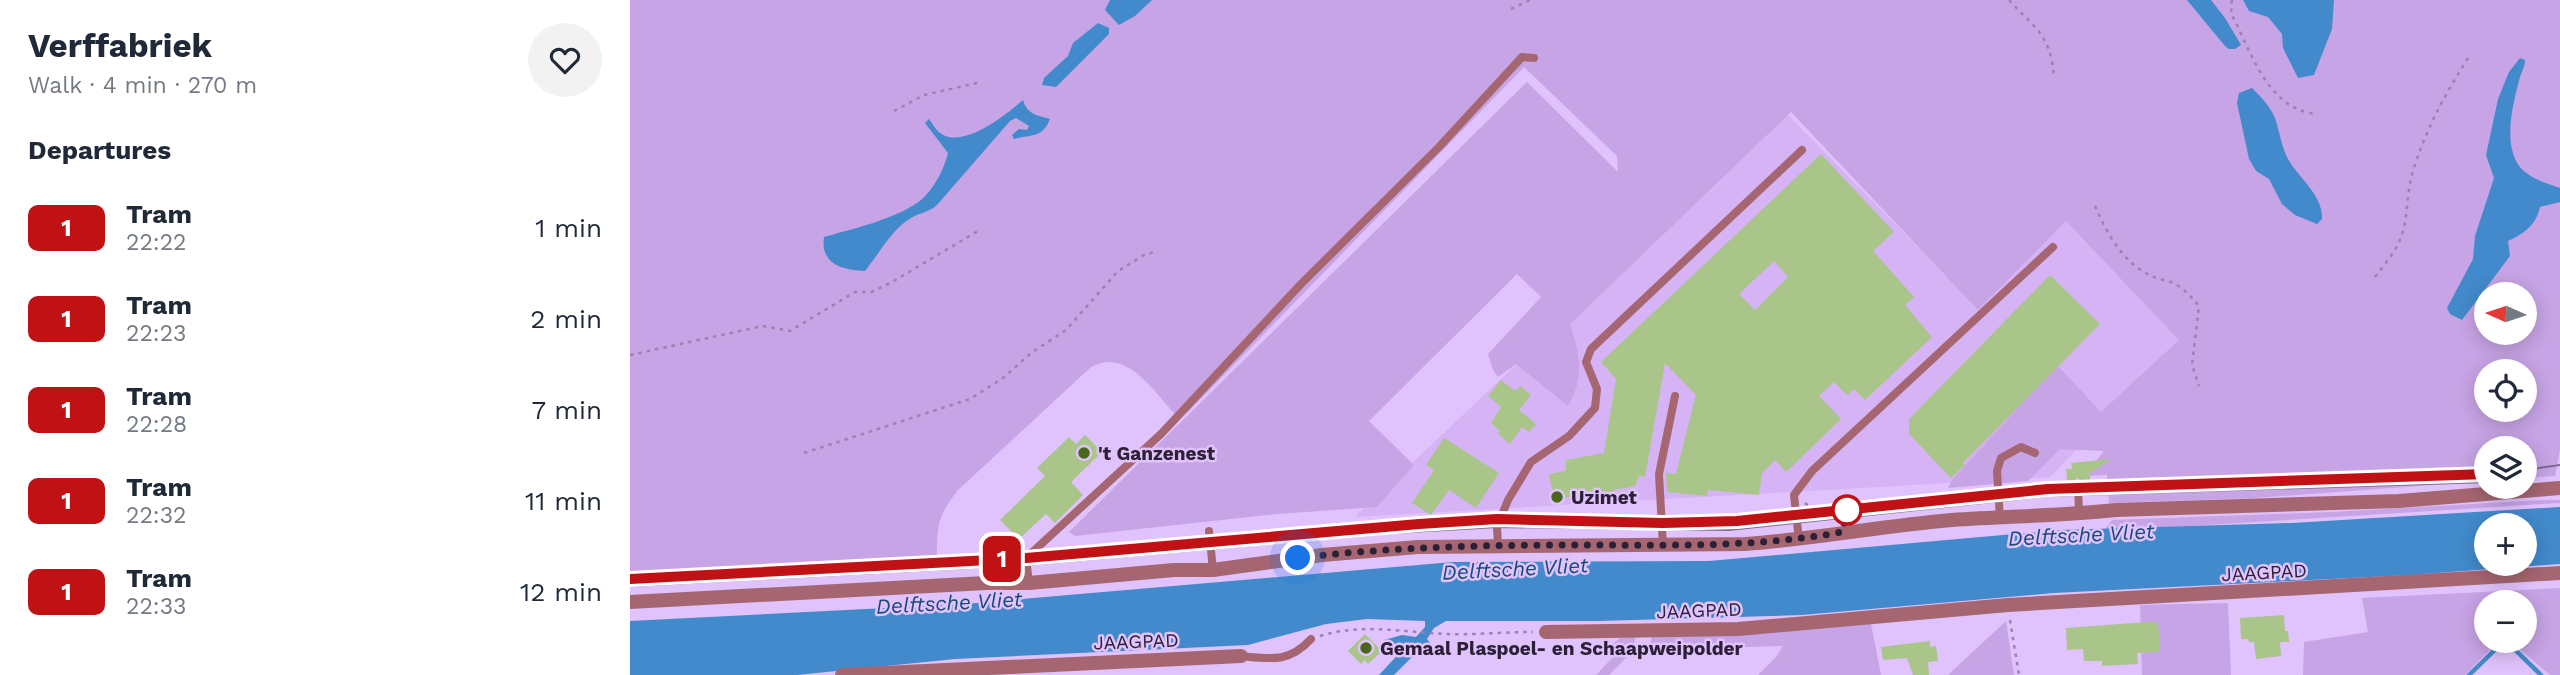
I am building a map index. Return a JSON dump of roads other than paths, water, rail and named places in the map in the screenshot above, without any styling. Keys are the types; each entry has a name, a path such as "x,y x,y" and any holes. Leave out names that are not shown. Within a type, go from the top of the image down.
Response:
{"street":[{"path":"630,601 1029,583 1174,570 1213,570 1322,555 1418,547 1663,546 1799,540 1953,520 2116,510 2399,501 2560,488"},
{"name":"JAAGPAD","path":"1546,632 1738,629 2008,605 2560,573"},
{"name":"JAAGPAD","path":"842,675 1241,656"}],"lane":[{"path":"1029,583 1026,558 1161,434 1301,285 1439,147 1522,57 1534,58"},
{"path":"1498,545 1497,527 1508,500 1531,462 1569,436 1595,408 1597,389 1586,362 1591,349 1802,150"},
{"path":"1799,540 1794,495 1812,471 2053,247"},
{"path":"1663,546 1659,474 1675,396"},
{"path":"2000,519 1997,471 2001,458 2021,447 2035,453"},
{"path":"2078,484 2079,514"},
{"path":"1209,531 1213,570"},
{"path":"1241,656 1271,659 1289,657 1311,639"}],"water":[{"path":"1110,0 1152,0 1135,16 1119,25 1105,10"},
{"path":"2187,0 2211,0 2241,45 2235,49 2225,46"},
{"path":"2243,0 2334,0 2332,29 2314,75 2298,78 2283,48 2282,34 2268,17 2249,11"},
{"path":"1098,23 1109,28 1109,34 1056,87 1042,85 1044,78 1068,56 1073,43"},
{"path":"2520,58 2525,60 2511,116 2513,153 2525,172 2537,180 2560,188 2560,202 2540,207 2529,228 2508,241 2510,256 2490,282 2474,282 2474,304 2462,320 2450,314 2447,308 2473,259 2475,236 2494,178 2486,155 2498,99 2509,72"},
{"path":"2252,88 2271,110 2290,163 2318,201 2322,219 2317,224 2295,215 2282,204 2269,179 2256,171 2249,159 2237,103 2239,93"},
{"path":"1023,100 1030,111 1050,119 1040,133 1014,139 1012,135 1019,129 1027,130 1029,126 1016,118 1010,121 937,205 911,218 896,230 865,271 842,267 830,260 826,254 824,237 907,209 922,199 932,187 944,167 948,153 925,123 929,119 940,133 949,137 960,137 983,128"},
{"name":"Delftsche Vliet","path":"2560,507 2560,564 2537,566 2537,513 2474,513 2474,570 2054,593 1802,615 1599,621 1446,621 1434,628 1427,639 1430,643 1394,675 1379,675 1405,647 1388,644 1384,640 1402,635 1416,637 1425,627 1425,621 1367,619 1326,624 1248,645 955,659 797,675 630,675 630,621 965,604 1453,562 1709,561 2059,530 2292,523"}],"waterway":[{"path":"2469,675 2492,653"},
{"path":"2518,653 2541,675"}],"tram line":[{"path":"2537,468 2560,465"},
{"name":"1","path":"630,579 1026,558 1393,525 1497,519 1663,523 1737,521 2048,489 2474,474"},
{"path":"630,586 1027,565 1393,533 1497,527 1729,530 2048,496 2474,482"}],"place":[{"name":"'t Ganzenest","path":"1084,453"},
{"name":"Uzimet","path":"1557,497"},
{"name":"Gemaal Plaspoel- en Schaapweipolder","path":"1366,648"}]}
